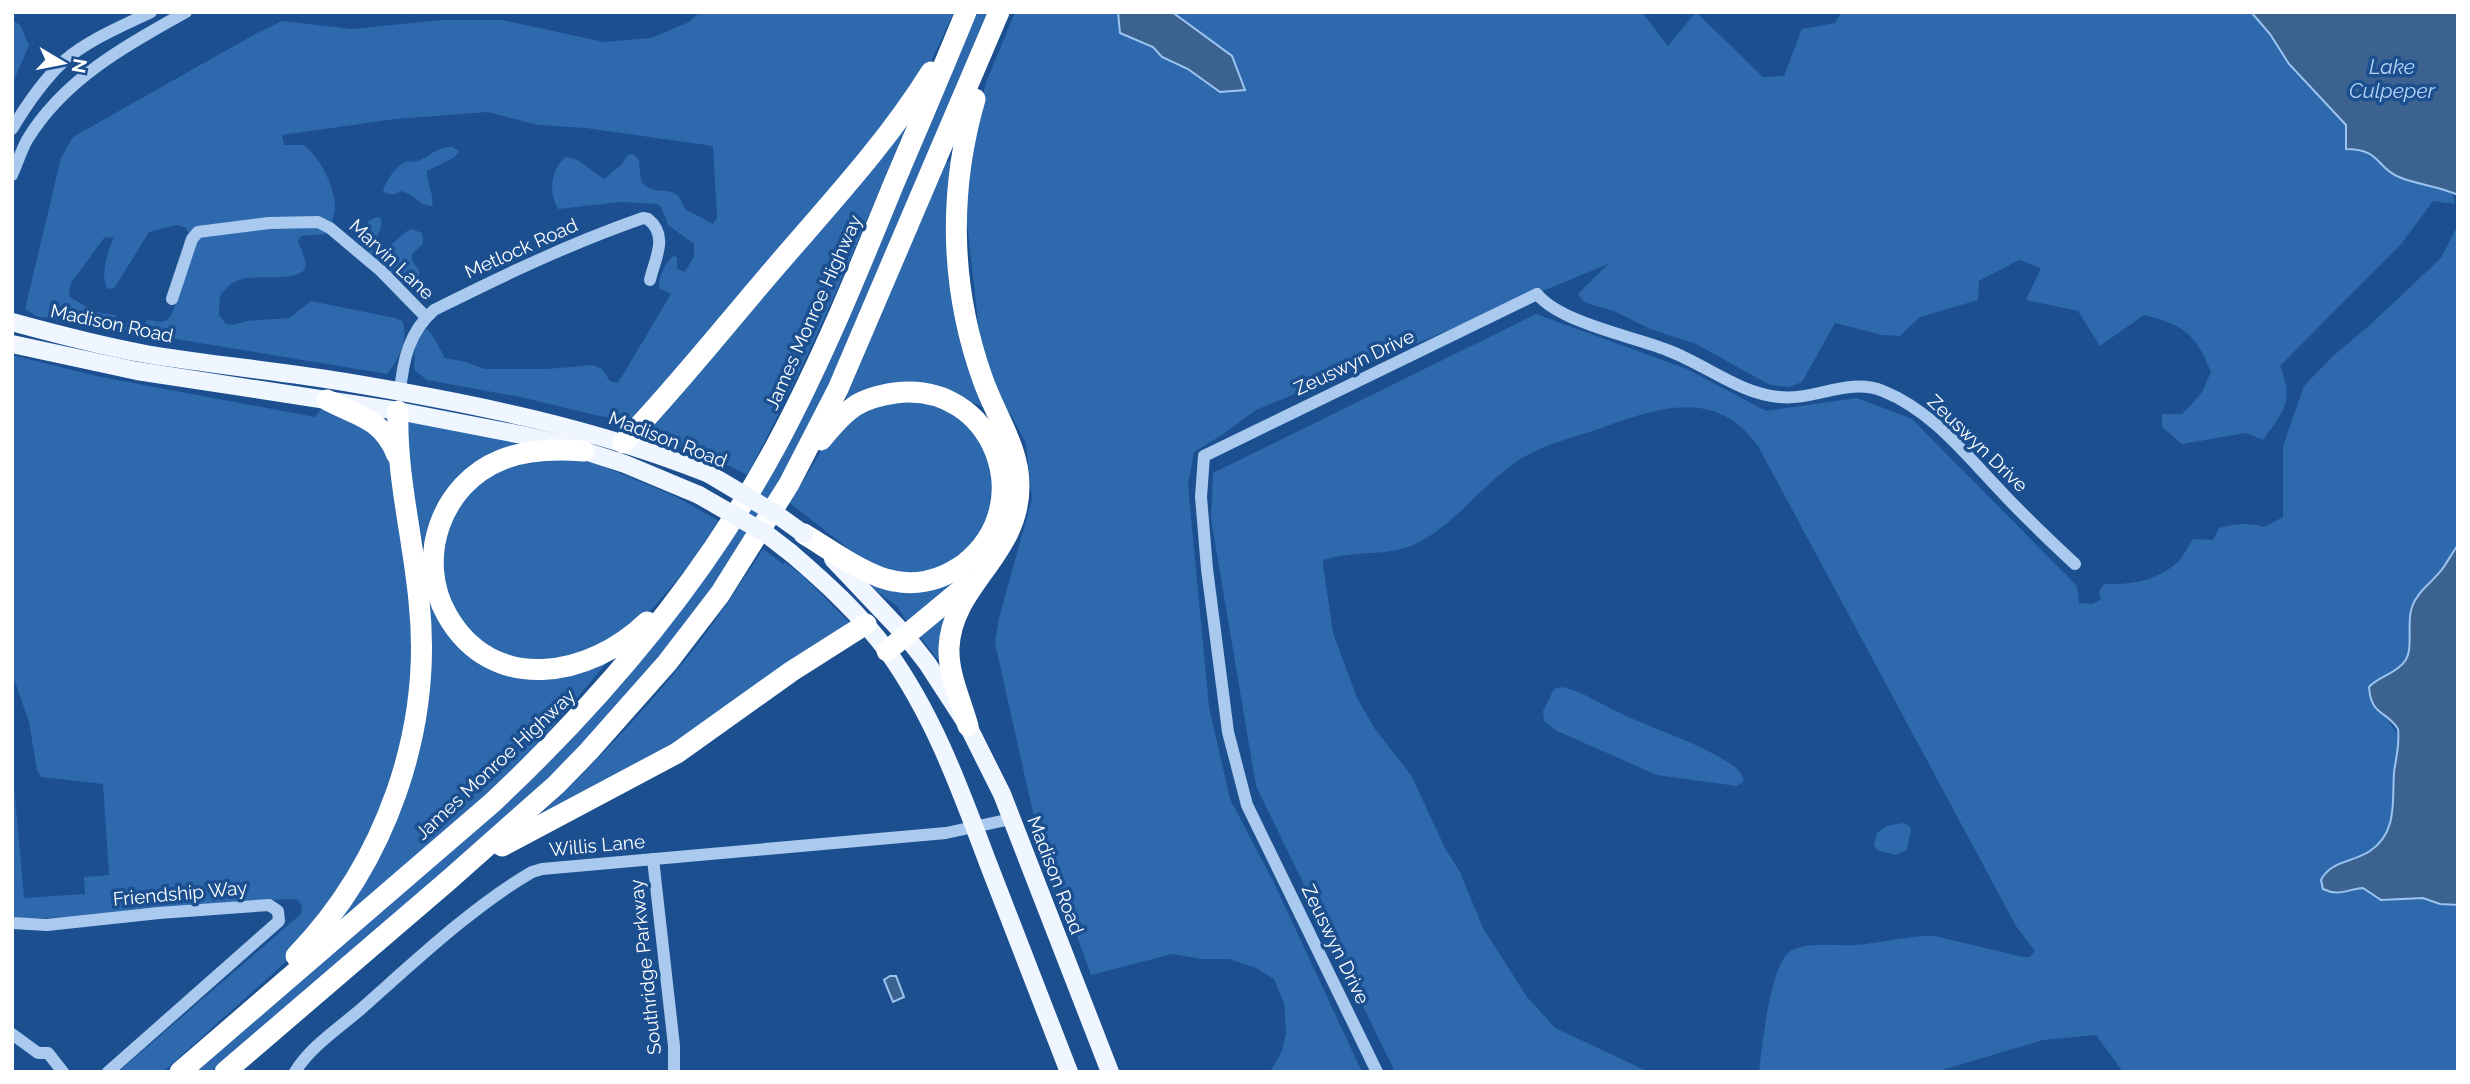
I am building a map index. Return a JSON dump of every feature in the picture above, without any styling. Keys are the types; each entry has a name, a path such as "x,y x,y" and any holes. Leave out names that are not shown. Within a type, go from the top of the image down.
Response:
{"highway":[{"path":"623,443 670,393 879,144 930,75 965,12"},
{"name":"James Monroe Highway","path":"180,1072 534,764 615,678 710,554 777,445 821,355 965,12"},
{"path":"225,1072 556,785 667,663 720,594 799,466 838,389 1000,12"},
{"path":"968,726 950,666 951,635 962,604 1001,550 1011,529 1019,500 1019,484 1012,450 983,380 963,308 955,236 958,173 968,121 1000,12"},
{"path":"799,466 856,405 887,394 918,392 945,399 969,412 987,435 1002,477 999,513 985,543 975,555 939,578 908,583 879,578 804,534"},
{"path":"327,400 379,426 391,440 399,458"},
{"path":"200,1054 314,937 334,912 369,858 395,799 418,702 421,643 420,605 399,458 399,402"},
{"path":"584,451 529,452 498,461 465,482 448,503 435,544 435,578 446,614 470,643 492,658 518,667 546,671 579,665 628,640 668,602 710,554"},
{"path":"887,651 989,565"},
{"path":"450,879 506,843 646,771 677,752 792,671 866,624"}],"main road":[{"path":"12,312 67,337"},
{"name":"Madison Road","path":"12,322 67,337 145,353 344,382 399,402 625,464 699,495 765,533 837,593 866,624 907,680 935,729 1069,1072"},
{"name":"Madison Road","path":"12,344 137,371 327,400 399,402 567,426 709,474 776,514 804,534 846,571 905,635 934,673 968,726 988,764 1011,819 1110,1072"}],"street":[{"path":"12,129 30,99 66,60 110,31 150,12"},
{"path":"12,175 27,140 61,97 105,58 186,12"},
{"name":"Metlock Road","path":"399,402 404,359 408,348 415,331 434,310 611,229 643,218 652,222 660,241 650,280"},
{"name":"Marvin Lane","path":"172,299 192,239 198,232 269,222 318,222 330,228 381,271 426,317"},
{"name":"Zeuswyn Drive","path":"1377,1072 1247,805 1239,781 1228,732 1202,533 1204,456 1537,294 1551,307 1667,350 1757,393 1798,398 1837,388 1866,387 1887,392 1915,408 1941,429 2032,525 2075,564"},
{"name":"Willis Lane","path":"295,1072 308,1055 398,977 463,922 531,872 946,834 1011,819"},
{"name":"Southridge Parkway","path":"653,859 674,1046 674,1072"},
{"name":"Friendship Way","path":"12,923 47,925 269,905 278,911 279,921 108,1072"},
{"path":"12,1034 38,1053 48,1054 63,1072"}],"shaded area":[{"path":"700,12 954,12 929,66 781,252 633,417 622,419 599,416 520,397 427,380 414,370 415,346 427,329 445,358 484,369 547,369 593,365 602,369 610,381 618,383 671,294 659,288 665,267 673,256 677,257 677,269 685,272 694,256 694,244 668,225 658,204 620,202 558,209 552,189 554,175 565,157 576,159 604,179 622,164 628,155 633,154 639,160 641,181 645,186 673,193 685,209 713,224 717,218 713,146 586,128 538,125 488,112 395,119 282,135 284,145 303,145 309,150 325,173 335,208 328,234 301,236 298,241 305,265 302,272 287,277 248,278 232,284 220,296 219,315 226,324 233,325 247,321 289,318 311,301 395,318 402,321 404,341 399,356 387,374 36,316 25,309 61,158 73,137 282,21 352,29 441,20 502,20 604,42 651,38 689,22","holes":["177,225 186,228 194,245 194,252 171,316 165,321 147,320 143,327 122,322 115,315 96,312 70,297 71,283 104,238 114,237 104,271 108,289 114,288 149,232"]},
{"path":"974,12 992,12 855,335 803,442 716,583 660,659 548,781 211,1072 189,1072 485,820 724,545"},
{"path":"1015,12 1642,12 1668,46 1696,12 1763,77 1784,76 1802,29 1835,23 1841,12 2262,12 2422,167 2452,192 2455,204 2433,201 2402,243 2280,366 2286,389 2285,406 2263,440 2246,433 2182,444 2162,427 2162,414 2182,414 2201,394 2211,372 2193,339 2179,327 2144,315 2100,346 2078,311 2026,300 2041,268 2019,260 1979,281 1978,300 1920,317 1900,336 1882,335 1835,323 1802,382 1789,387 1770,385 1696,344 1650,329 1614,311 1583,301 1578,294 1608,264 1256,410 1194,452 1188,485 1209,707 1230,799 1275,885 1362,1072 1270,1072 1282,1051 1286,1033 1284,1003 1274,979 1254,967 1229,959 1203,959 1172,954 1091,975 1033,813 995,643 999,618 1032,499 1026,444 1012,416 997,397 980,339 966,215 970,154 985,85"},
{"path":"12,20 20,25 29,45 12,85"},
{"path":"915,105 815,338 747,475 717,460 641,434"},
{"path":"446,147 459,151 455,157 427,171 432,206 401,191 387,194 383,191 386,182 403,163 417,161"},
{"path":"952,155 954,192 983,407 947,391 849,402 846,398 944,160 949,162"},
{"path":"381,218 382,222 375,247 390,246 411,229 422,233 423,244 412,254 419,276 409,284 401,283 354,238 370,220"},
{"path":"2458,225 2458,571 2422,599 2407,660 2383,713 2403,742 2390,839 2323,884 2458,898 2458,1072 2123,1072 2096,1035 2043,1040 1945,1069 1943,1072 1759,1072 1773,987 1784,957 1792,950 1815,945 1855,945 1935,936 2023,957 2029,957 2035,951 2016,926 1758,446 1740,426 1721,414 1701,408 1680,408 1635,416 1539,449 1500,475 1440,529 1413,545 1391,551 1324,560 1333,633 1357,698 1375,729 1411,775 1445,848 1460,872 1483,928 1527,997 1555,1028 1649,1072 1395,1072 1256,786 1211,519 1213,473 1536,314 1687,369 1766,411 1857,398 1912,419 2077,586 2079,603 2093,604 2101,599 2099,591 2104,584 2124,584 2161,574 2180,560 2193,539 2213,540 2219,528 2242,524 2264,527 2283,517 2283,446 2304,386 2333,356 2441,258"},
{"path":"12,355 96,376 315,417 321,409 344,413 389,445 413,596 412,706 367,851 298,951 163,1072 118,1072 301,914 302,907 298,900 289,899 116,914 12,918 12,763 24,898 85,894 84,877 109,875 103,784 41,777 37,770 29,722 12,673"},
{"path":"926,397 971,425 994,466 988,523 972,544 948,563 930,571 911,573 881,570 855,554 790,503 823,448 863,406"},
{"path":"411,421 528,441 486,460 427,555 412,508 406,424"},
{"path":"574,458 600,465 675,496 719,521 687,568 654,607 630,630 593,654 531,665 478,642 446,599 439,554 456,503 503,464"},
{"path":"763,549 804,577 851,624 678,748 529,825 598,758 663,687 711,626"},
{"path":"871,581 933,589 951,584 954,591 909,625 897,606 872,588"},
{"path":"428,596 498,667 620,647 517,769 340,924 335,918 391,820"},
{"path":"956,602 950,675 917,633"},
{"path":"1563,687 1714,754 1735,767 1744,781 1737,786 1657,775 1557,731 1544,721 1543,711 1554,689"},
{"path":"1902,823 1911,829 1907,850 1896,855 1877,850 1874,844 1877,833 1887,826"}],"water":[{"path":"1118,12 1172,12 1232,56 1245,90 1220,92 1188,69 1162,57 1153,47 1120,33"},
{"name":"Lake Culpeper","path":"2251,12 2458,12 2458,195 2399,177 2372,155 2346,149 2346,125 2289,64 2270,34"},
{"path":"2458,545 2458,905 2440,904 2423,898 2381,900 2363,888 2339,892 2323,889 2321,880 2330,869 2370,851 2385,835 2389,825 2393,805 2398,729 2376,708 2369,687 2405,661 2409,650 2410,613 2414,601 2443,568"},
{"path":"896,976 904,997 893,1002 884,980"}]}
